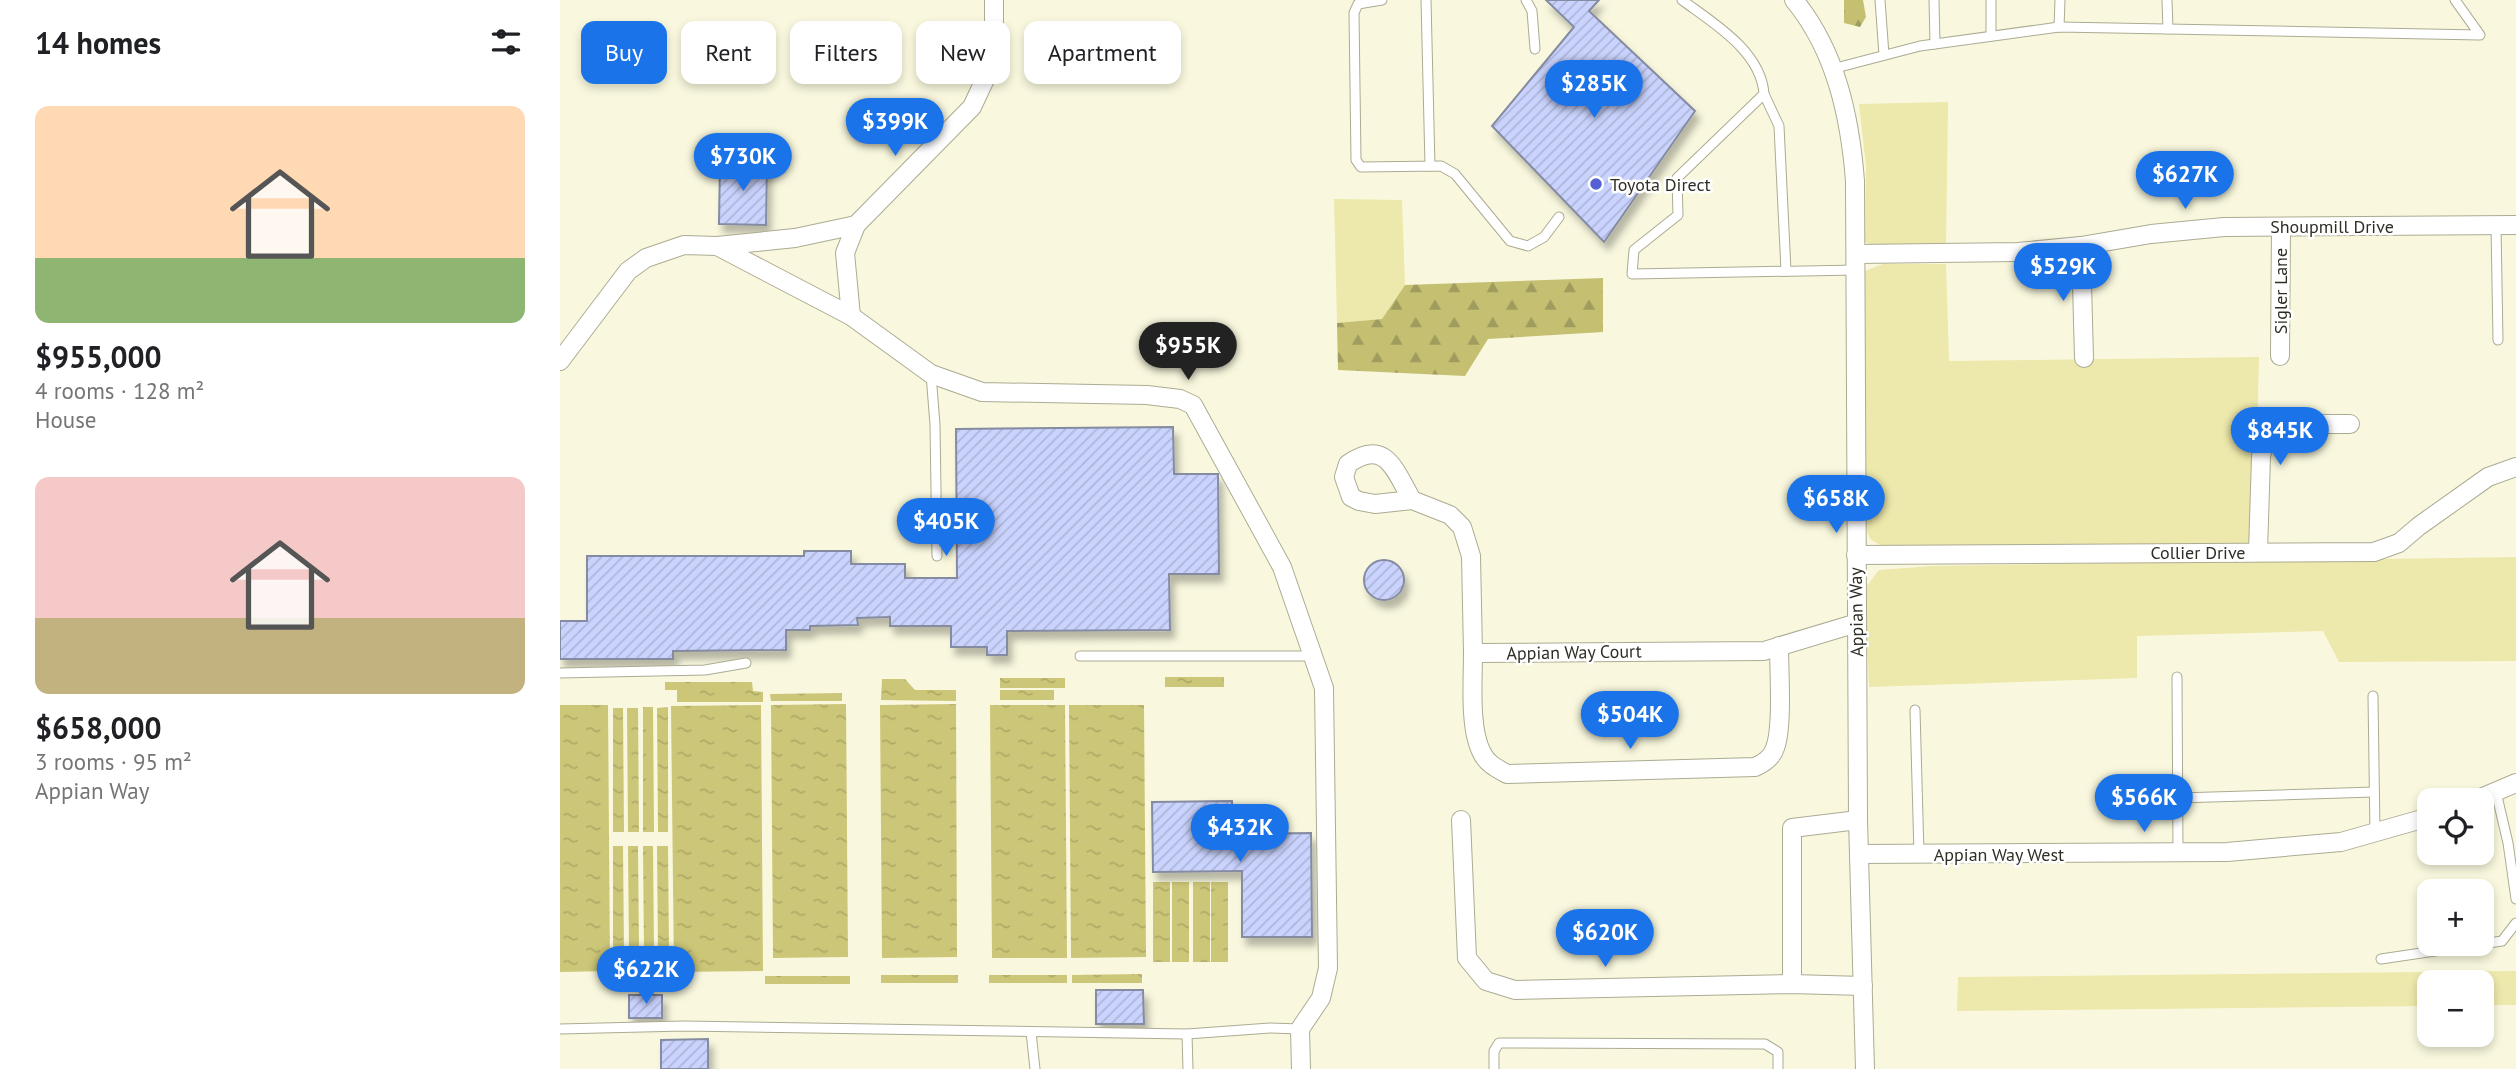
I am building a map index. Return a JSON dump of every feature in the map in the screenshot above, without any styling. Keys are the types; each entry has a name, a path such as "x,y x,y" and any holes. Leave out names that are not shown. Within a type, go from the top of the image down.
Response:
{"street":[{"path":"851,316 845,253 856,225 972,107 987,75 994,42 994,0"},
{"name":"Appian Way","path":"1794,0 1817,36 1832,69 1845,105 1852,141 1857,262 1858,820 1865,1069"},
{"path":"560,361 628,271 646,258 684,245 717,246 795,238 856,225"},
{"name":"Shoupmill Drive","path":"1857,262 2081,246 2151,234 2224,227 2516,225"},
{"name":"Sigler Lane","path":"2280,356 2281,227"},
{"path":"717,246 851,316 931,374 982,392 1147,395 1180,400 1193,405 1282,567 1324,688 1328,968 1321,998 1300,1029 1301,1069"},
{"path":"2081,246 2084,358"},
{"path":"2258,552 2261,457 2265,441 2276,430 2291,426 2350,424"},
{"name":"Collier Drive","path":"1856,555 2374,552 2399,543 2488,477 2516,467"},
{"path":"1412,500 1450,515 1462,527 1467,541 1471,556 1475,725 1481,753 1492,766 1507,774 1755,767 1767,761 1775,749 1778,731 1779,646"},
{"name":"Appian Way Court","path":"1473,653 1764,651 1857,623"},
{"path":"2496,792 2516,783"},
{"path":"1461,820 1467,958 1486,981 1515,990 1863,986"},
{"path":"1791,985 1792,828 1858,820"},
{"name":"Appian Way West","path":"1860,854 2227,852 2341,842 2417,821"}],"lane":[{"path":"1382,0 1357,2 1354,13 1356,160 1361,167 1441,166 1455,174 1510,242 1528,246 1544,237 1559,217"},
{"path":"1426,0 1430,166"},
{"path":"1526,0 1532,10 1535,50"},
{"path":"1682,0 1722,28 1743,50 1763,80 1764,94 1779,126 1786,271"},
{"path":"1880,0 1884,55"},
{"path":"1934,0 1935,44"},
{"path":"1991,0 1991,36"},
{"path":"2059,27 2060,0"},
{"path":"2167,0 2168,29"},
{"path":"1832,69 1935,44 2059,27 2480,35 2455,0"},
{"path":"1764,94 1676,178 1678,215 1634,250 1632,274 1786,271 1857,262"},
{"path":"2496,226 2498,340"},
{"path":"931,374 935,425 937,556"},
{"path":"1080,656 1313,656"},
{"path":"560,673 705,670 746,663"},
{"path":"2178,677 2178,853"},
{"path":"2373,696 2375,833"},
{"path":"1915,710 1919,854"},
{"path":"2178,798 2374,792"},
{"path":"2496,792 2508,843 2516,898"},
{"path":"2381,959 2502,941 2516,923"},
{"path":"560,1030 684,1026 1187,1034 1270,1028 1300,1029"},
{"path":"1031,1032 1035,1069"},
{"path":"1187,1034 1188,1069"},
{"path":"1494,1069 1494,1051 1499,1043 1765,1044 1778,1052 1778,1069"}],"shaded area":[{"path":"1948,102 1946,245 1877,247 1865,242 1866,166 1859,104"},
{"path":"1334,199 1402,200 1405,285 1382,319 1337,323"},
{"path":"1883,264 1946,264 1949,361 2259,357 2254,546 1880,545 1870,539 1865,526 1865,271"},
{"path":"2516,557 2516,661 2339,662 2323,631 2137,636 2137,678 1869,687 1865,588 1879,570 1933,566"},
{"path":"2494,971 2516,971 2516,1005 2494,1005"},
{"path":"2417,972 2417,1006 1957,1011 1958,977"}],"green space":[{"path":"1844,0 1863,0 1866,17 1860,27 1844,23"},
{"path":"1603,278 1603,332 1488,339 1465,376 1338,370 1337,323 1382,319 1405,285"}],"water":[{"path":"1165,677 1224,677 1224,687 1165,687"},
{"path":"1000,678 1065,678 1065,688 1000,688"},
{"path":"882,679 905,679 915,690 956,690 956,701 881,700"},
{"path":"665,682 752,682 753,691 763,692 763,702 677,702 677,690 665,690"},
{"path":"1000,690 1054,690 1054,700 1000,700"},
{"path":"842,693 842,701 771,701 770,694"},
{"path":"846,704 848,957 773,958 771,705"},
{"path":"956,704 957,957 882,958 880,705"},
{"path":"560,705 608,705 610,971 560,972"},
{"path":"761,705 763,971 674,972 671,706"},
{"path":"990,705 1065,705 1067,958 992,958"},
{"path":"1069,705 1144,705 1146,957 1071,958"},
{"path":"643,707 653,707 654,832 643,832"},
{"path":"668,707 668,832 658,832 657,708"},
{"path":"613,708 623,708 624,832 613,832"},
{"path":"627,708 638,708 639,832 628,832"},
{"path":"613,846 623,846 624,952 613,952"},
{"path":"628,846 638,846 639,952 629,952"},
{"path":"643,846 653,846 654,952 644,952"},
{"path":"657,846 668,846 669,951 658,952"},
{"path":"1153,882 1170,882 1170,962 1153,962"},
{"path":"1172,882 1189,882 1189,962 1172,962"},
{"path":"1193,882 1210,882 1210,962 1193,962"},
{"path":"1211,882 1228,882 1228,962 1211,962"},
{"path":"1142,974 1142,983 1072,983 1072,975"},
{"path":"881,975 958,975 958,983 881,983"},
{"path":"989,975 1067,975 1067,983 989,983"},
{"path":"765,976 850,976 850,984 765,984"}],"building":[{"name":"Toyota Direct","path":"1546,0 1599,0 1589,11 1695,111 1604,242 1492,126 1574,27"},
{"path":"720,161 767,162 766,225 719,224"},
{"path":"1173,427 1174,474 1218,474 1219,574 1169,574 1170,630 1007,631 1007,655 987,655 987,647 951,647 951,626 890,626 890,617 857,618 858,625 810,626 810,630 786,630 786,650 673,651 673,659 560,659 560,621 587,621 587,556 804,556 804,551 851,551 851,564 905,564 905,578 957,578 956,429"},
{"path":"1384,560 1398,566 1404,580 1398,594 1384,600 1370,594 1364,580 1370,566"},
{"path":"1232,801 1232,834 1311,833 1312,937 1242,937 1242,871 1153,872 1152,802"},
{"path":"1096,990 1143,990 1144,1024 1096,1024"},
{"path":"629,995 662,995 662,1018 629,1018"},
{"path":"708,1039 708,1069 661,1069 661,1040"}],"place":[{"name":"Toyota Direct","path":"1596,184"}]}
